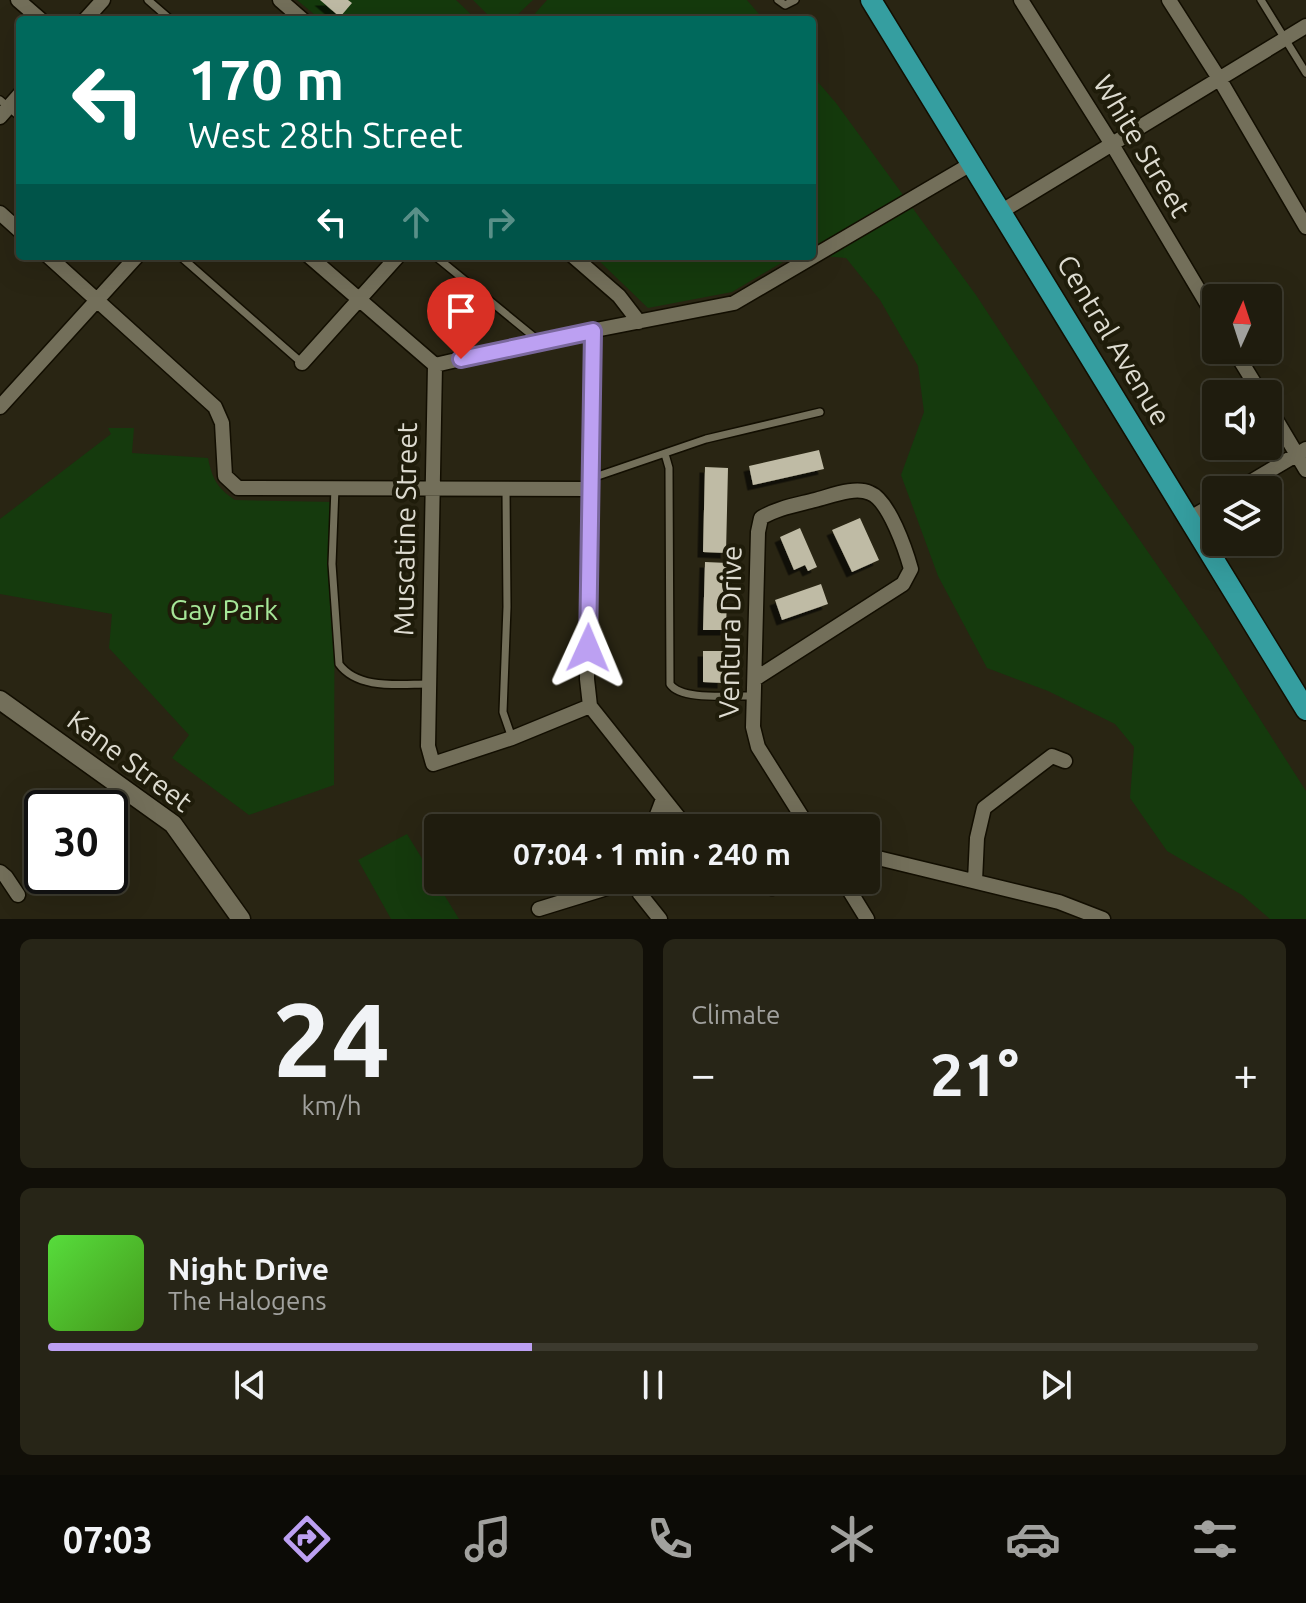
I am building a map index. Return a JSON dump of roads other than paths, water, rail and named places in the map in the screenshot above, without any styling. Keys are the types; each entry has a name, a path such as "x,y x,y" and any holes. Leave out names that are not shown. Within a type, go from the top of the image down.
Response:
{"main road":[{"name":"Central Avenue","path":"871,0 1306,710"}],"street":[{"path":"18,0 36,16"},
{"path":"89,16 103,0"},
{"path":"280,0 298,16"},
{"name":"White Street","path":"1021,0 1202,295"},
{"path":"1169,0 1306,227"},
{"path":"1002,211 1306,26"},
{"path":"816,255 971,164"},
{"path":"0,213 16,227"},
{"path":"53,260 215,407 222,423 225,476 238,488 506,489 591,484"},
{"path":"0,407 134,260"},
{"path":"313,260 435,365 734,303 807,260"},
{"path":"302,363 395,260"},
{"path":"578,260 619,296 639,322"},
{"path":"593,331 587,679 590,706 675,814"},
{"name":"Muscatine Street","path":"435,365 428,746 433,764 512,738"},
{"path":"1282,426 1301,452 1306,470"},
{"path":"1261,476 1301,452"},
{"name":"Ventura Drive","path":"755,679 903,584 911,569 907,552 881,500 869,491 852,491 773,510 761,518 758,532 753,727 758,747 800,814"},
{"path":"1190,518 1202,511"},
{"name":"Kane Street","path":"0,700 173,824 241,919"},
{"path":"512,738 590,706"},
{"path":"975,881 977,838 984,808 1052,756 1065,761"},
{"path":"657,814 663,799"},
{"path":"880,859 1059,902 1103,919"},
{"path":"0,872 18,895"},
{"path":"543,914 596,894"},
{"path":"643,894 660,919"},
{"path":"852,894 867,919"}],"lane":[{"path":"148,0 166,16"},
{"path":"778,0 785,5 795,0"},
{"path":"1261,0 1306,73"},
{"path":"185,260 302,363"},
{"path":"440,260 539,341"},
{"path":"591,484 706,439 820,412"},
{"path":"665,454 669,468 670,684 674,690 685,695 754,696"},
{"path":"335,488 332,564 339,664 347,676 363,681 428,684"},
{"path":"506,489 507,607 503,712 512,738"}],"park label":[{"name":"Gay Park","path":"224,610"}]}
